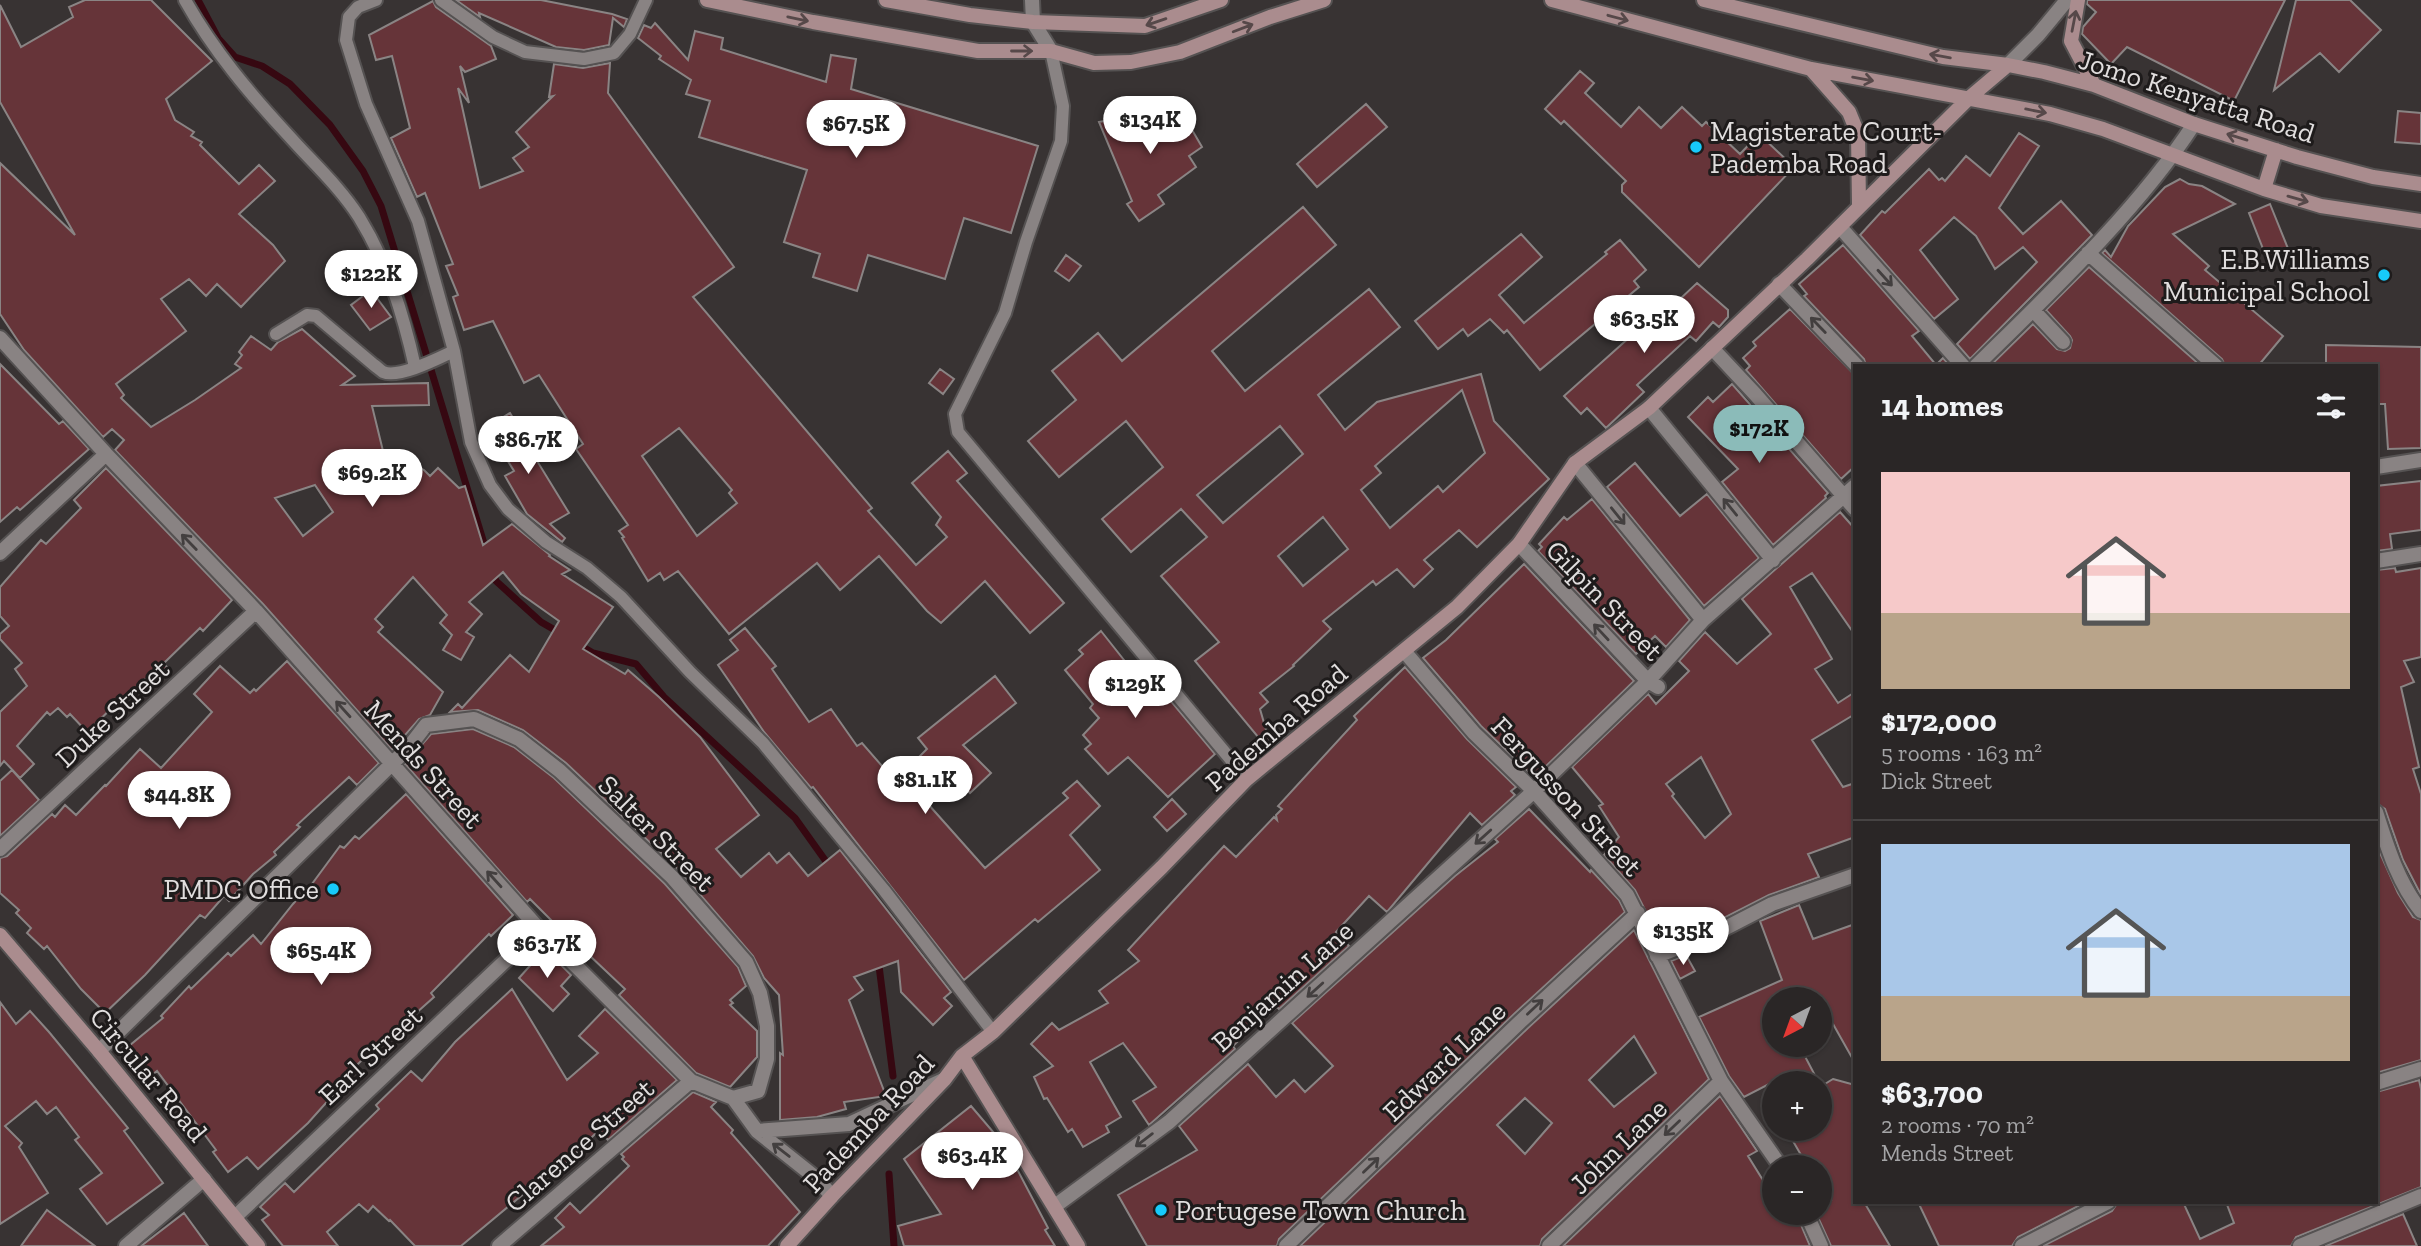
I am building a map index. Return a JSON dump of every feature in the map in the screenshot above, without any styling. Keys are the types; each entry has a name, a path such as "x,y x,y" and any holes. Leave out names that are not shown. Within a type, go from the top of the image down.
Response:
{"main road":[{"path":"707,0 978,51 1051,51 1094,63 1131,62 1180,52 1324,0"},
{"path":"886,0 970,15 1033,22 1145,26 1221,0"},
{"path":"1552,0 1811,69 2050,114 2103,129 2264,189 2321,206 2421,221"},
{"name":"Jomo Kenyatta Road","path":"1704,0 1931,55 2008,65 2094,86 2194,124 2276,150 2373,177 2421,184"},
{"path":"2078,0 2071,41 2094,86"},
{"path":"1840,227 1859,205 1969,98 2008,65"},
{"path":"1811,69 1849,112 1858,134 1859,205"},
{"path":"2264,189 2276,150"},
{"name":"Pademba Road","path":"793,1243 832,1196 944,1080 962,1056 993,1032 1162,867 1247,779 1457,607 1519,544 1574,463 1648,408 1840,227"},
{"name":"Circular Road","path":"0,935 236,1216 258,1246"},
{"path":"962,1056 1078,1246"}],"street":[{"path":"1032,0 1033,22 1051,51"},
{"path":"2008,65 2067,0"},
{"path":"1978,364 2088,253 2174,156 2194,124"},
{"path":"1840,227 1961,364"},
{"path":"2088,253 2214,364"},
{"path":"1779,284 1855,364"},
{"path":"2032,310 2063,342"},
{"name":"Mends Street","path":"0,338 256,611 538,929 691,1081 733,1098"},
{"path":"1712,348 1853,507"},
{"path":"1648,408 1773,560"},
{"path":"0,553 106,454"},
{"path":"2378,467 2421,460"},
{"path":"1574,463 1703,620"},
{"name":"Benjamin Lane","path":"1055,1206 1169,1122 1653,684 1703,620 1853,488"},
{"name":"Gilpin Street","path":"1519,544 1653,684"},
{"path":"2378,561 2421,554"},
{"name":"Duke Street","path":"0,849 256,611"},
{"name":"Fergusson Street","path":"1404,651 1474,733 1534,791 1627,895 1721,1081 1773,1155"},
{"name":"Salter Street","path":"391,764 426,725 474,719 519,738 560,771 672,877 746,962 760,993 767,1026 768,1059 758,1091 733,1098"},
{"path":"99,1051 391,764"},
{"path":"2378,818 2395,867 2421,911"},
{"path":"1657,956 1714,934 1772,904 1853,876"},
{"name":"Edward Lane","path":"1286,1246 1637,913"},
{"name":"Earl Street","path":"236,1216 538,929"},
{"path":"2378,1082 2421,1069"},
{"path":"757,1131 849,1124 944,1080"},
{"name":"Clarence Street","path":"499,1246 691,1081"},
{"name":"John Lane","path":"1549,1246 1721,1081"},
{"path":"733,1098 757,1131 816,1178 832,1196"},
{"path":"126,1246 204,1179"},
{"path":"2300,1246 2421,1196"},
{"path":"2022,1246 2104,1204"},
{"path":"1811,1225 1821,1246"}],"lane":[{"path":"185,0 222,61 288,136 326,174 359,217 395,290 418,366"},
{"path":"376,0 358,7 349,18 346,40 366,104 418,221 454,351 471,442 490,485 509,509 546,542 587,568 621,597 690,672 763,743 884,890 993,1032"},
{"path":"441,0 493,37 525,52 584,59 614,53 630,34 646,0"},
{"path":"1051,51 1063,106 1061,141 1005,313 955,414 957,432 1247,779"},
{"path":"276,334 307,315 316,316 383,372 391,373 418,366 454,351"}],"building":[{"path":"85,0 151,0 212,61 166,99 175,120 194,132 191,136 202,142 200,145 239,184 259,165 275,181 239,214 273,245 285,261 241,307 217,284 206,296 189,279 161,299 186,331 116,384 124,395 121,398 151,427 241,368 235,364 242,355 239,352 251,336 271,350 278,342 302,329 355,376 342,385 428,383 429,405 372,406 383,451 424,470 430,476 438,468 459,488 465,486 483,545 512,524 570,570 562,574 613,607 583,649 625,674 628,670 659,697 700,737 759,815 716,849 741,877 769,853 777,863 789,853 808,876 840,850 951,992 944,998 952,1006 933,1025 901,992 898,961 854,977 863,990 849,1000 886,1096 844,1102 846,1109 817,1117 780,1120 780,1053 783,1055 779,995 764,978 753,956 679,870 566,763 523,730 478,710 450,712 458,704 462,708 510,655 529,672 559,621 521,594 503,572 469,602 482,614 466,632 474,637 461,660 443,650 452,635 440,623 447,615 413,577 375,619 383,627 378,632 443,692 430,715 419,719 392,750 263,604 115,450 124,440 112,429 103,437 24,350 0,314 0,163 75,235 0,102 0,5 21,47 73,17 69,7","holes":["315,485 333,512 303,536 275,498"]},
{"path":"456,0 541,0 627,19 624,27 613,18 609,45 584,50 556,47 479,13 480,17"},
{"path":"2087,0 2285,0 2234,101 2127,47 2111,64 2082,34 2083,27 2096,12 2087,4"},
{"path":"2296,0 2350,0 2381,30 2339,72 2320,53 2274,90"},
{"path":"433,1 436,7 491,46 496,59 465,72 460,66 469,103 458,88 480,188 523,171 513,158 529,147 516,132 553,96 549,97 554,64 583,68 610,63 608,93 734,267 693,297 872,508 868,511 916,565 947,537 936,525 941,517 912,483 948,451 967,473 957,481 1064,603 1030,633 985,581 941,623 927,611 879,556 840,590 817,563 729,634 678,571 664,580 660,573 648,581 619,531 628,525 576,449 583,444 539,375 524,383 493,321 464,330 453,297 458,295 446,266 453,264 425,193 417,197 391,138 410,128 392,56 376,60 369,35","holes":["679,428 732,490 729,493 737,503 697,536 642,456"]},
{"path":"655,23 688,60 695,31 723,38 721,49 826,82 831,55 856,59 851,89 1038,146 1011,233 964,218 945,279 868,255 857,291 813,277 820,254 784,242 807,170 699,137 710,101 686,94 691,80 659,59 661,56 638,38 644,25 651,28"},
{"path":"1580,71 1594,83 1585,93 1621,127 1639,107 1661,128 1682,107 1702,126 1706,122 1740,154 1759,134 1794,167 1699,267 1622,192 1622,185 1626,181 1564,121 1561,124 1545,109"},
{"path":"1366,104 1387,127 1317,187 1297,164"},
{"path":"1147,107 1151,115 1156,113 1163,128 1184,116 1202,147 1189,156 1196,167 1158,195 1164,204 1139,221 1127,204 1132,201 1099,122 1124,117"},
{"path":"2398,111 2421,113 2421,144 2395,142"},
{"path":"2019,133 2039,146 1999,208 2023,234 2061,201 2092,235 1970,359 1957,344 2037,262 2023,247 1995,269 1976,236 1954,217 1920,250 1958,299 1934,319 1860,235 1882,211 1885,213 1929,169 1939,180 1942,178 1945,181 1966,156 1990,176"},
{"path":"2180,179 2202,186 2235,204 2173,234 2209,266 2205,270 2283,336 2260,364 2224,364 2222,359 2102,253 2105,250 2111,257 2128,226 2165,187"},
{"path":"2270,204 2289,251 2267,259 2249,213"},
{"path":"1303,207 1336,245 1212,351 1245,391 1369,289 1400,327 1318,395 1345,430 1377,402 1481,374 1494,421 1549,479 1477,547 1459,530 1424,560 1433,569 1414,587 1397,569 1376,585 1373,581 1323,621 1331,629 1294,666 1260,693 1268,702 1260,709 1271,747 1268,749 1195,661 1219,642 1161,576 1207,537 1181,509 1131,552 1102,519 1163,467 1126,421 1059,477 1028,441 1076,400 1052,371 1098,333 1122,361","holes":["1462,390 1485,453 1443,492 1438,486 1390,528 1361,490 1381,473 1375,466","1280,426 1303,454 1223,523 1197,495","1323,517 1348,549 1303,586 1278,556"]},
{"path":"1521,234 1542,257 1499,295 1524,323 1620,240 1646,270 1634,281 1639,287 1540,370 1507,330 1504,333 1490,319 1468,336 1463,329 1438,349 1415,321"},
{"path":"1843,245 1919,331 1912,336 1935,364 1865,364 1864,359 1804,296 1807,294 1799,284"},
{"path":"1066,255 1081,266 1069,281 1055,271"},
{"path":"2089,267 2199,364 1992,364 2033,324 2057,349 2065,351 2070,348 2070,336 2046,310"},
{"path":"1697,283 1728,310 1728,317 1719,327 1713,322 1696,341 1690,336 1637,385 1644,392 1606,428 1587,408 1581,414 1564,396 1659,311 1663,315"},
{"path":"371,290 391,317 370,330 351,305"},
{"path":"1790,309 1853,373 1853,468 1841,479 1746,370 1750,366 1743,358 1756,346 1753,342"},
{"path":"2326,345 2421,347 2421,448 2388,449 2385,404 2378,404 2378,364 2326,364"},
{"path":"1943,358 1948,364 1937,364"},
{"path":"0,364 59,424 63,421 89,449 20,510 17,507 0,522"},
{"path":"940,369 954,379 943,394 929,383"},
{"path":"1732,384 1828,493 1826,498 1773,545 1722,482 1738,469 1688,417 1708,397 1713,402"},
{"path":"510,413 569,513 550,524 565,538 562,542 527,514 505,476 514,471 487,427"},
{"path":"1635,463 1680,516 1707,494 1759,558 1704,606 1607,487"},
{"path":"106,468 232,600 203,631 200,628 163,664 167,667 152,684 145,679 121,705 118,702 87,732 70,714 67,717 58,708 50,715 47,712 17,746 34,764 20,778 4,761 0,766 0,712 27,686 15,669 22,663 0,639 0,634 9,626 0,616 0,587 41,540 46,544 81,508 74,500"},
{"path":"2421,481 2421,530 2390,534 2392,549 2378,551 2378,486"},
{"path":"1592,499 1690,620 1666,647 1655,636 1636,654 1538,551 1542,547 1539,544 1564,517 1567,520"},
{"path":"1840,512 1853,527 1853,632 1812,573 1790,587 1832,659 1815,669 1838,703 1853,693 1853,715 1812,740 1843,787 1853,784 1853,838 1808,854 1819,877 1769,895 1710,925 1662,944 1635,890 1604,855 1619,837 1599,806 1603,804 1572,767 1648,694 1656,704 1689,671 1679,661 1705,632 1737,664 1771,634 1742,599","holes":["1701,757 1731,814 1705,838 1672,796 1674,794 1666,784"]},
{"path":"1524,564 1634,681 1533,776 1481,726 1423,658 1446,640"},
{"path":"2395,568 2396,572 2421,568 2421,657 2404,661 2414,682 2401,687 2419,767 2413,769 2421,794 2421,895 2403,860 2385,809 2378,804 2378,570"},
{"path":"745,628 776,666 772,669 809,722 831,709 857,746 862,743 895,781 927,749 918,738 995,676 1016,703 963,745 991,773 970,793 940,763 912,786 985,868 1068,798 1063,793 1077,781 1100,806 1070,835 1100,870 1038,922 1035,919 964,980 813,787 811,788 764,732 718,665 738,650 730,640"},
{"path":"1101,631 1147,689 1155,682 1215,754 1168,797 1128,757 1108,774 1085,749 1091,744 1083,735 1099,718 1090,708 1093,704 1065,670 1083,654 1079,650"},
{"path":"287,661 379,763 357,785 349,777 297,825 300,827 274,852 276,855 253,874 229,901 224,896 205,918 200,915 145,975 105,1013 81,989 47,946 44,949 27,933 31,928 16,913 19,910 0,893 0,858 7,856 52,814 55,817 65,805 76,815 140,749 161,768 212,712 194,694 220,666 250,693 254,689 256,691"},
{"path":"1405,667 1467,739 1516,787 1511,791 1515,795 1482,825 1470,813 1387,912 1369,896 1336,932 1349,946 1279,1009 1277,1007 1235,1041 1235,1049 1149,1125 1133,1101 1156,1087 1123,1043 1090,1062 1121,1117 1106,1126 1109,1132 1083,1147 1072,1129 1068,1132 1047,1098 1044,1099 1034,1077 1053,1066 1031,1044 1052,1023 1059,1030 1108,1003 1099,991 1139,961 1128,950 1224,846 1236,857 1274,817 1277,820 1276,815 1282,809 1278,806 1357,720 1354,716"},
{"path":"473,729 514,747 554,778 665,884 738,967 746,986 730,1000 733,1003 730,1005 757,1031 757,1057 730,1087 696,1073 619,995 625,989 589,955 584,960 558,935 562,931 530,899 527,902 405,764 431,734"},
{"path":"12,770 39,800 0,836 0,781"},
{"path":"406,794 513,915 491,936 489,934 431,993 434,997 415,1014 418,1017 403,1033 400,1029 360,1062 340,1081 342,1085 308,1123 258,1169 247,1157 228,1172 213,1152 216,1150 157,1071 152,1075 129,1046 163,1018 161,1016 189,986 191,989 228,953 231,956 253,935 261,944 304,891 306,892 340,846 344,848 355,836 359,839"},
{"path":"1172,799 1186,814 1167,831 1154,817"},
{"path":"1529,809 1619,900 1625,912 1514,1014 1279,1239 1277,1246 1147,1246 1118,1195 1197,1150 1179,1126 1248,1064 1276,1097 1294,1080 1305,1092 1333,1066 1292,1023 1455,876 1498,842 1495,839"},
{"path":"2378,848 2398,893 2413,917 2421,920 2421,1060 2378,1072"},
{"path":"1799,905 1813,939 1853,925 1853,1059 1832,1024 1832,987 1766,987 1782,980 1760,921"},
{"path":"1634,930 1709,1079 1542,1239 1540,1246 1300,1246","holes":["1634,1036 1656,1073 1614,1107 1589,1080","1525,1098 1552,1123 1525,1154 1497,1125"]},
{"path":"545,949 571,975 561,986 569,994 553,1011 519,978"},
{"path":"1686,955 1695,971 1680,979 1671,961"},
{"path":"512,989 567,1080 598,1053 579,1036 605,1009 677,1080 608,1140 599,1130 560,1169 557,1166 461,1246 415,1246 373,1206 368,1212 359,1204 327,1232 338,1246 283,1246 262,1220 269,1215 260,1207 285,1183 294,1192 379,1109 376,1105 411,1071 422,1081 455,1042"},
{"path":"1762,989 1762,1057 1805,1057 1813,1071 1762,1071 1762,1088 1744,1097 1729,1076 1699,1017"},
{"path":"0,1002 16,1024 30,1011 49,1032 128,1128 124,1131 163,1183 107,1224 80,1189 102,1173 75,1140 79,1137 56,1107 47,1114 36,1101 5,1126 22,1143 19,1147 48,1193 0,1224"},
{"path":"1832,1080 1853,1084 1853,1204 1865,1204 1890,1246 1831,1246 1821,1225 1832,1225 1832,1155 1801,1155 1793,1141 1832,1141"},
{"path":"2419,1080 2421,1187 2296,1237 2291,1246 2043,1246 2112,1211 2117,1204 2184,1204 2200,1239 2234,1223 2227,1204 2378,1204 2378,1091"},
{"path":"693,1092 716,1102 711,1107 800,1212 768,1246 541,1246 564,1227 555,1218 570,1203 580,1213 629,1166 621,1154"},
{"path":"1720,1096 1757,1151 1748,1156 1762,1179 1762,1225 1801,1225 1810,1246 1563,1246"},
{"path":"971,1106 994,1133 990,1137 1013,1171 1017,1169 1055,1246 904,1246 898,1226 941,1214 904,1159"},
{"path":"1919,1204 2082,1204 2018,1237 2012,1246 1939,1246"},
{"path":"47,1210 95,1246 21,1246"},
{"path":"184,1213 208,1246 141,1246"},
{"path":"2403,1214 2417,1246 2325,1246"}],"waterway":[{"path":"198,0 218,38 235,57 262,66 290,84 330,125 363,171 381,206 486,550"},
{"path":"493,572 496,581 541,622 560,633"},
{"path":"576,643 593,653 636,664 664,697 795,818 830,867"},
{"path":"878,958 893,1076"},
{"path":"889,1174 894,1246"}],"place":[{"name":"Magisterate Court- Pademba Road","path":"1696,147"},
{"name":"E.B.Williams Municipal School","path":"2384,275"},
{"name":"PMDC Office","path":"333,889"},
{"name":"Portugese Town Church","path":"1161,1210"}]}
